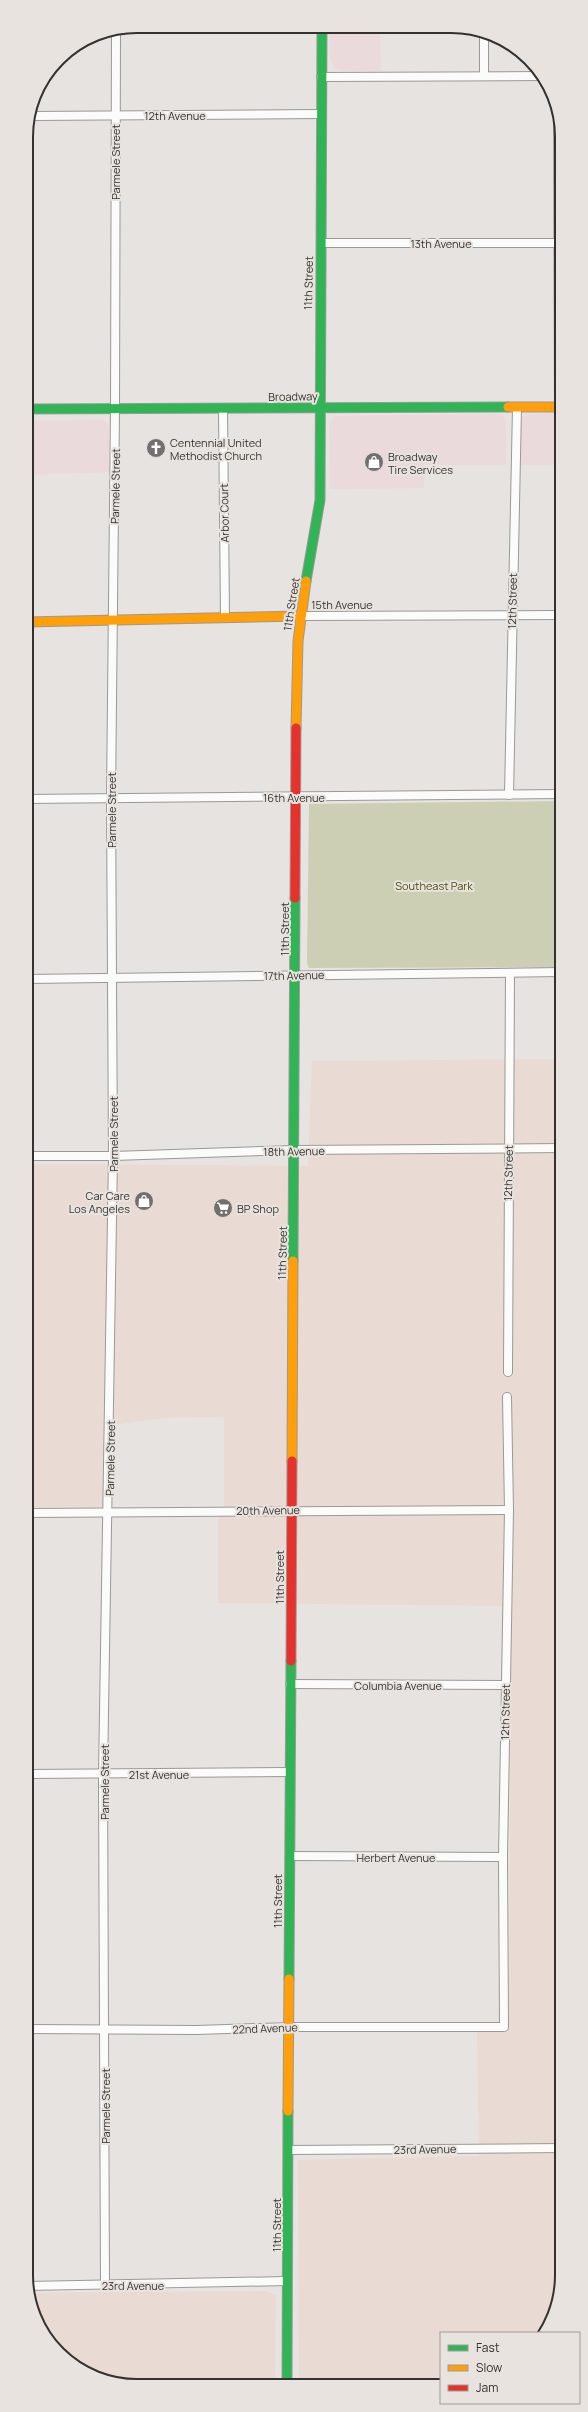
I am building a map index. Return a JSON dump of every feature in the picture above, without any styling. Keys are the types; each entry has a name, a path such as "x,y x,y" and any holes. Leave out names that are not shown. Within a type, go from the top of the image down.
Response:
{"main road":[{"name":"11th Street","path":"287,2379 297,648 300,616 318,520 322,33"},
{"name":"Broadway","path":"33,410 223,410 320,407 555,407"},
{"name":"15th Avenue","path":"33,622 300,616"}],"street":[{"name":"Parmele Street","path":"105,2285 103,1774 109,1512 114,1156 111,798 115,409 116,36"},
{"path":"484,39 484,76"},
{"path":"321,77 534,76"},
{"name":"12th Avenue","path":"35,116 321,114"},
{"name":"13th Avenue","path":"321,243 555,243"},
{"name":"12th Street","path":"509,795 511,615 517,408"},
{"name":"Arbor Court","path":"223,410 225,617"},
{"name":"15th Avenue","path":"300,616 555,615"},
{"name":"16th Avenue","path":"33,799 555,794"},
{"name":"17th Avenue","path":"33,979 555,972"},
{"name":"12th Street","path":"508,1372 510,973"},
{"name":"18th Avenue","path":"33,1156 114,1156 294,1150 555,1148"},
{"name":"12th Street","path":"504,2027 503,1857 509,1510 507,1396"},
{"name":"20th Avenue","path":"33,1513 292,1510 509,1510"},
{"name":"Columbia Avenue","path":"290,1684 505,1685"},
{"name":"21st Avenue","path":"33,1774 290,1772"},
{"name":"Herbert Avenue","path":"290,1856 503,1857"},
{"name":"22nd Avenue","path":"33,2029 197,2030 289,2027 504,2027"},
{"name":"23rd Avenue","path":"288,2150 555,2148"},
{"name":"23rd Avenue","path":"34,2286 287,2281"}],"shaded area":[{"path":"330,33 380,33 381,71 341,71 335,68 330,58"},
{"path":"555,413 555,465 518,465 521,418 527,414"},
{"path":"503,415 506,420 506,465 425,465 424,488 330,489 329,425 334,416"},
{"path":"103,420 109,426 109,472 33,475 33,421"},
{"path":"555,1059 555,2281 553,2295 547,2315 538,2332 440,2332 440,2379 299,2379 298,2160 479,2156 477,2032 508,2026 509,2019 511,1606 218,1603 218,1515 224,1515 224,1417 163,1418 114,1425 111,1507 33,1507 33,1164 308,1166 312,1061"},
{"path":"267,2291 276,2296 275,2379 131,2379 104,2373 85,2365 64,2348 55,2338 44,2321 35,2293"}],"green space":[{"name":"Southeast Park","path":"555,801 555,967 309,968 307,963 309,804"}],"traffic: fast":[{"path":"306,581 320,500 322,33"},
{"path":"33,409 508,407"},
{"path":"293,1261 295,898"},
{"path":"289,1979 291,1661"},
{"path":"287,2379 288,2111"}],"traffic: slow":[{"path":"508,407 555,407"},
{"path":"296,728 298,641 306,581"},
{"path":"33,622 300,616"},
{"path":"292,1461 293,1261"},
{"path":"288,2111 289,1979"}],"traffic: jam":[{"path":"295,898 296,728"},
{"path":"291,1661 292,1461"}],"place":[{"name":"Centennial United Methodist Church","path":"156,448"},
{"name":"Broadway Tire Services","path":"374,462"},
{"name":"Car Care Los Angeles","path":"144,1201"},
{"name":"BP Shop","path":"223,1208"}]}
